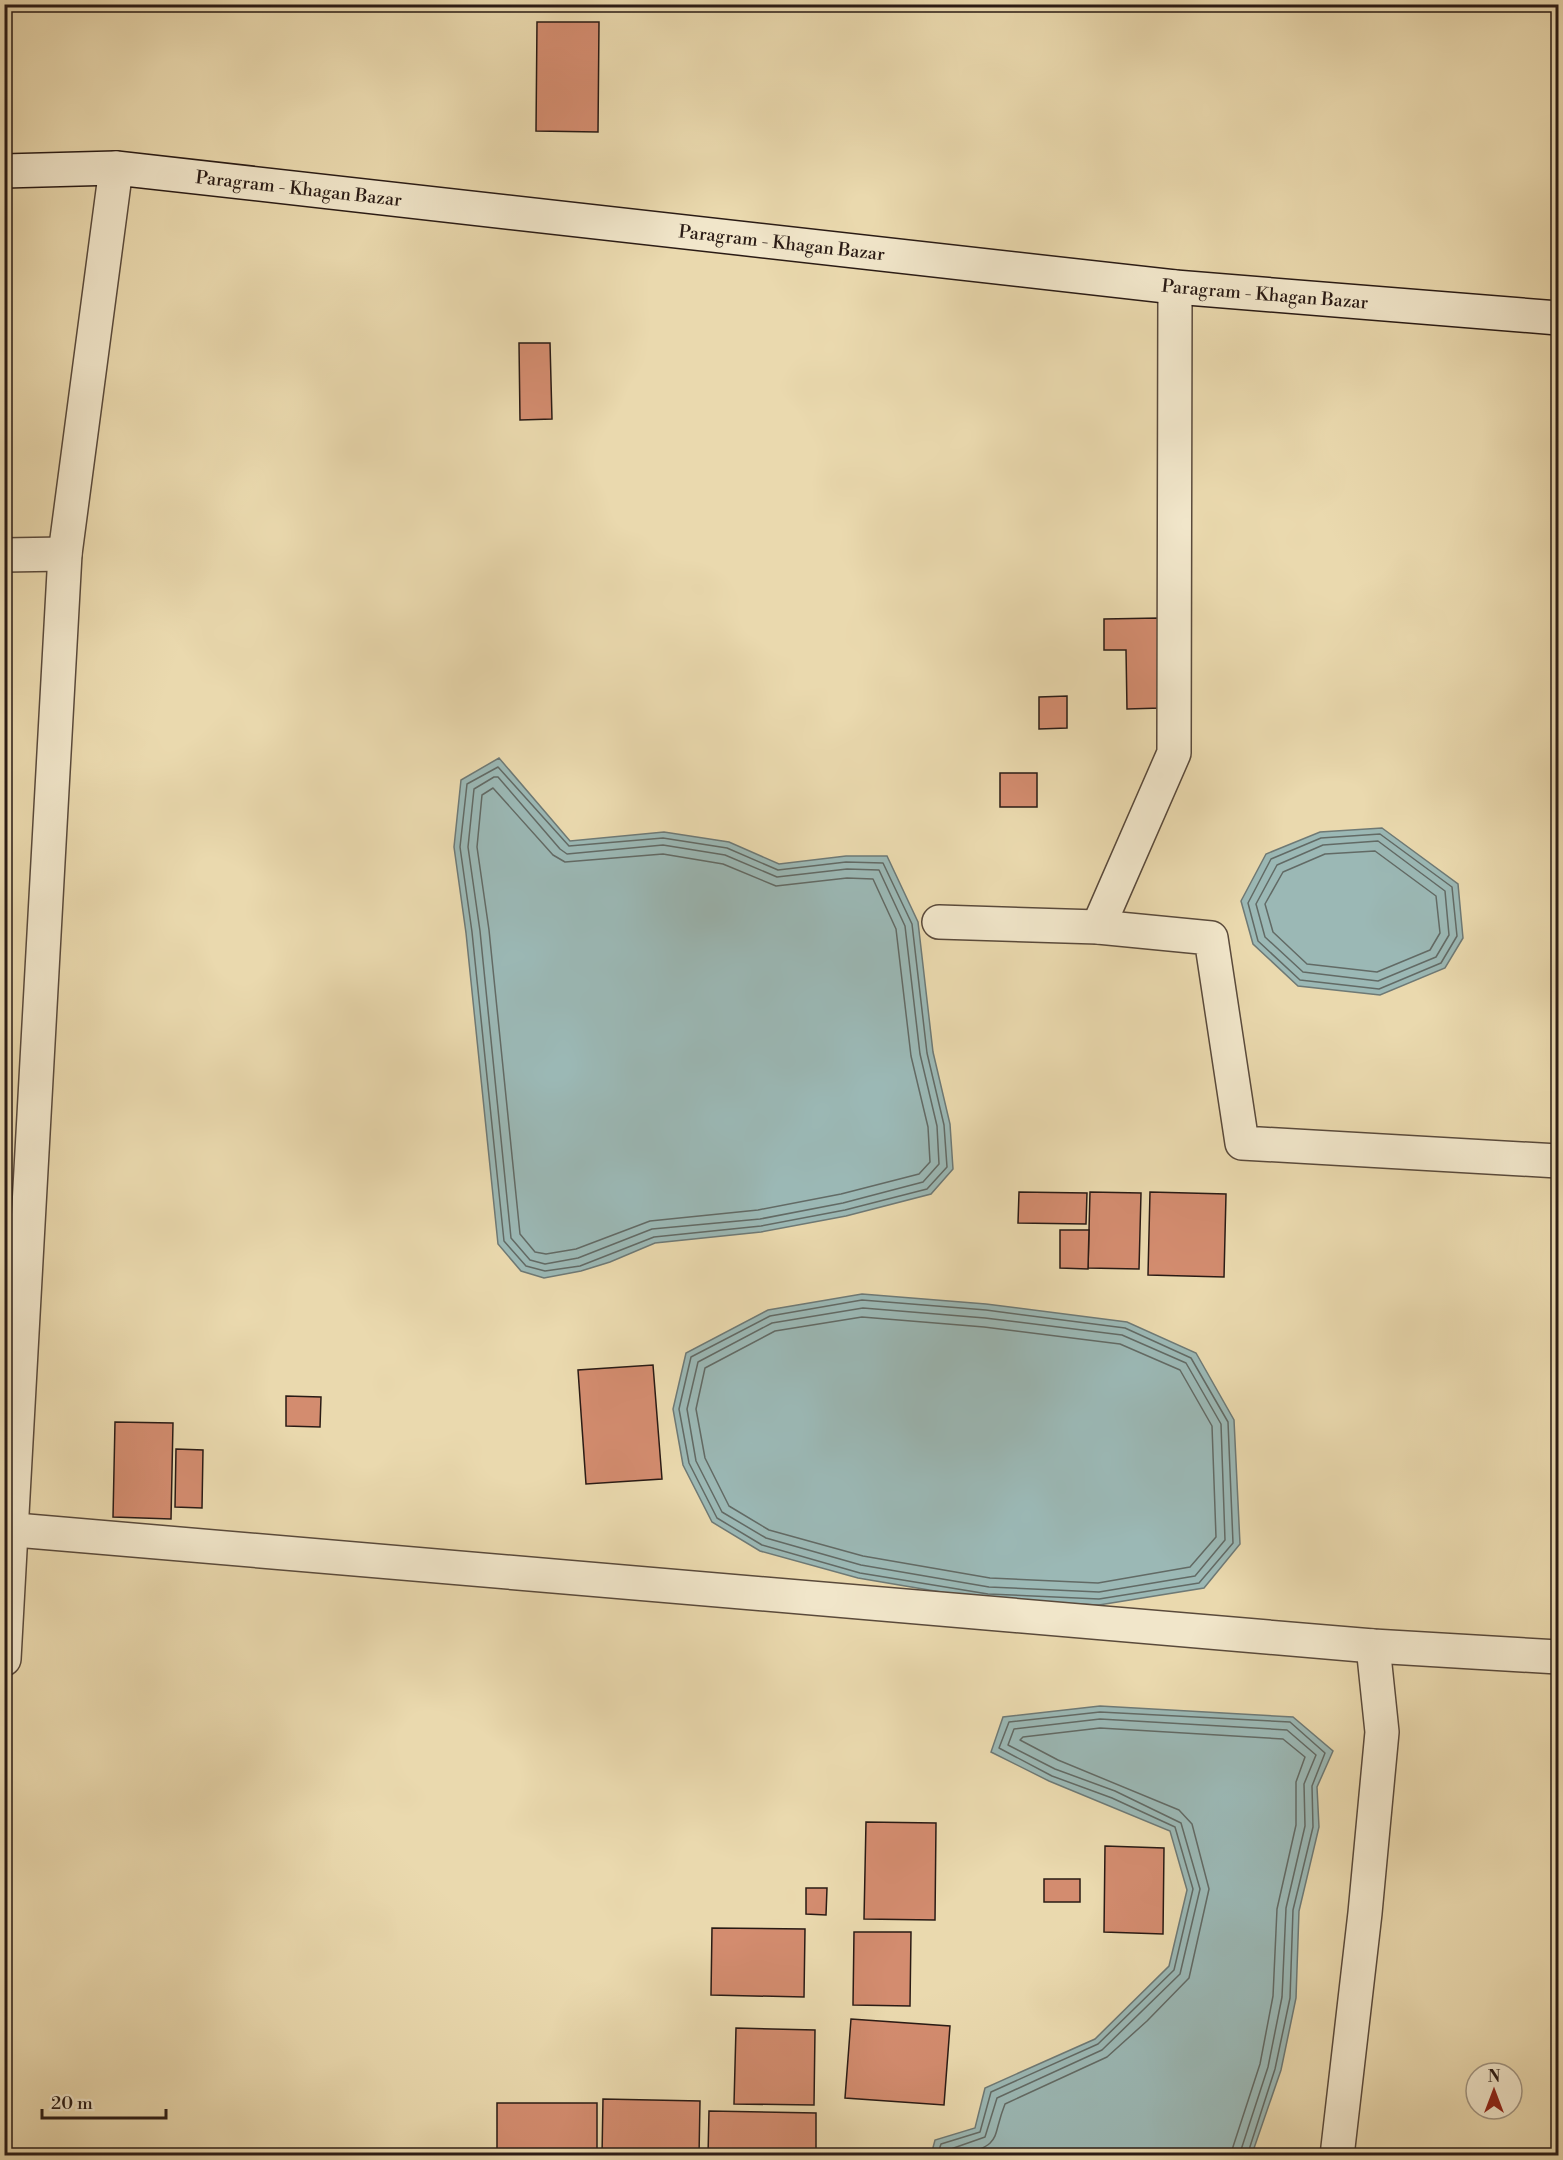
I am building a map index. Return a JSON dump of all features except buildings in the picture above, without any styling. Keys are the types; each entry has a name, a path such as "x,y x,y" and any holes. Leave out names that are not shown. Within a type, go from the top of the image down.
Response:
{"street":[{"name":"Paragram - Khagan Bazar","path":"4,171 116,168 1175,287 1558,318"},
{"path":"4,1659 8,1529 65,554 116,168"},
{"path":"1098,927 1174,753 1175,287"},
{"path":"4,555 65,554"},
{"path":"939,922 1098,927 1211,938 1242,1143 1558,1161"},
{"path":"8,1529 1373,1646 1558,1657"},
{"path":"1337,2156 1365,1913 1382,1732 1373,1646"}],"water":[{"path":"499,758 570,841 664,832 729,842 779,864 846,856 887,856 918,922 933,1052 950,1124 953,1169 931,1194 846,1216 761,1232 655,1243 610,1262 581,1271 544,1278 521,1271 498,1244 466,933 454,847 461,780"},
{"path":"1382,828 1458,884 1463,938 1445,968 1380,995 1298,986 1253,944 1241,901 1266,854 1320,832"},
{"path":"862,1294 986,1304 1127,1322 1196,1353 1234,1420 1240,1544 1204,1588 1099,1605 988,1600 858,1578 760,1551 712,1522 683,1465 673,1409 686,1353 768,1310"},
{"path":"1100,1706 1293,1717 1333,1751 1317,1787 1319,1827 1299,1911 1296,1998 1281,2070 1252,2154 931,2155 935,2140 975,2128 985,2088 1095,2039 1169,1966 1187,1890 1170,1831 1049,1781 991,1752 1003,1717"}]}
